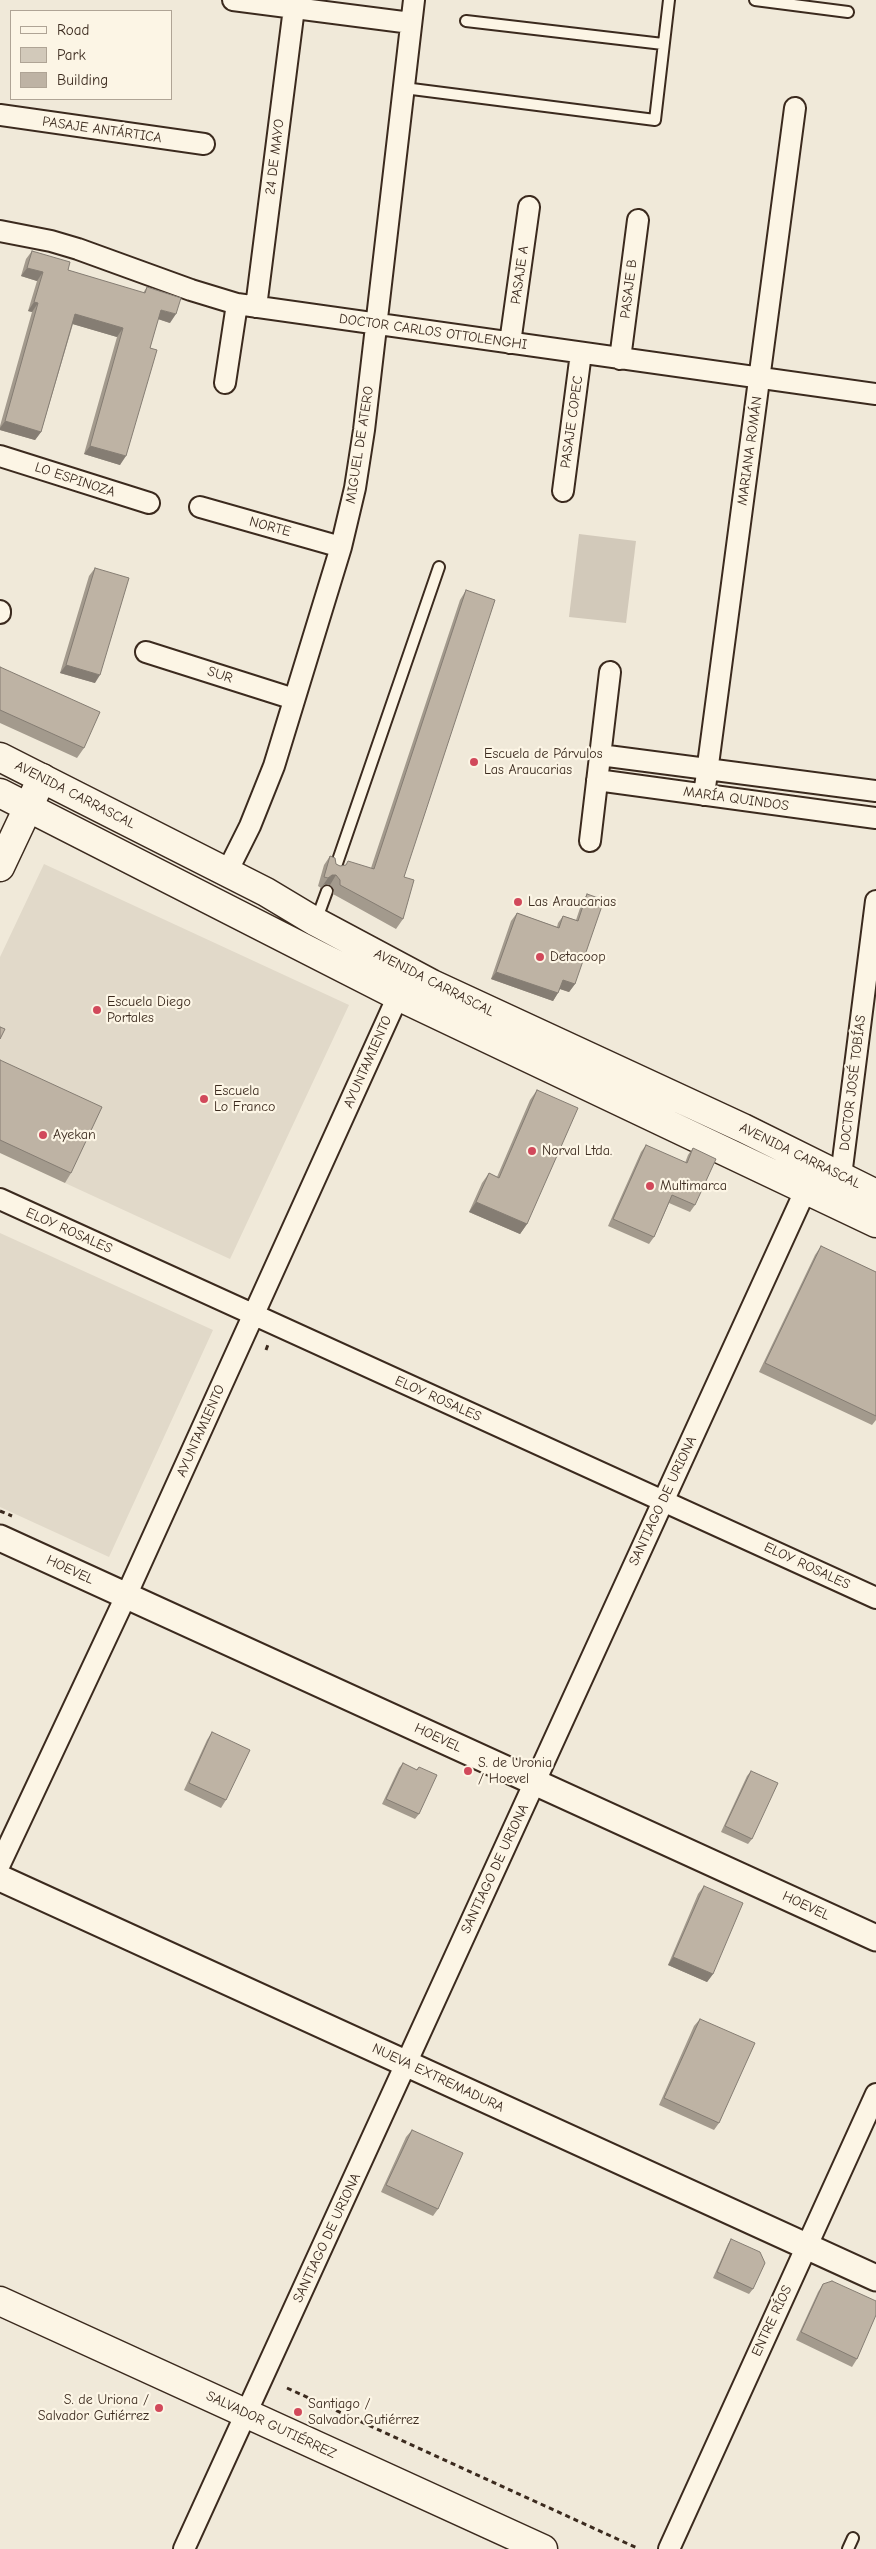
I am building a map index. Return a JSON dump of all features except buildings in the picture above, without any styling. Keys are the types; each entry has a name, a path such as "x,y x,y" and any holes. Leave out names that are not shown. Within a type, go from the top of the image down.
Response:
{"main road":[{"name":"AVENIDA CARRASCAL","path":"0,757 266,892 316,922 482,1008 876,1194"},
{"path":"0,867 42,778"},
{"name":"AVENIDA CARRASCAL","path":"0,793 398,996 876,1224"},
{"name":"SALVADOR GUTIÉRREZ","path":"0,2301 543,2549"}],"street":[{"path":"240,0 411,23"},
{"name":"MIGUEL DE ATERO","path":"227,872 260,804 294,699 341,546 360,459 414,0"},
{"name":"24 DE MAYO","path":"225,383 246,305 294,8"},
{"name":"MARIANA ROMÁN","path":"704,795 795,108"},
{"name":"PASAJE ANTÁRTICA","path":"0,115 204,144"},
{"name":"PASAJE A","path":"510,343 529,207"},
{"name":"PASAJE B","path":"620,358 638,220"},
{"name":"DOCTOR CARLOS OTTOLENGHI","path":"0,231 78,248 191,290 246,305 876,394"},
{"name":"PASAJE COPEC","path":"562,491 581,353"},
{"name":"LO ESPINOZA","path":"0,456 149,503"},
{"name":"NORTE","path":"200,507 341,546"},
{"name":"SUR","path":"146,652 294,699"},
{"path":"590,840 610,672"},
{"name":"MARÍA QUINDOS","path":"600,754 876,791"},
{"name":"MARÍA QUINDOS","path":"597,780 876,818"},
{"name":"DOCTOR JOSÉ TOBÍAS","path":"841,1176 876,901"},
{"name":"AYUNTAMIENTO","path":"0,1864 126,1596 398,996"},
{"name":"SANTIAGO DE URIONA","path":"184,2549 806,1189"},
{"name":"ELOY ROSALES","path":"0,1199 876,1598"},
{"name":"HOEVEL","path":"0,1538 876,1938"},
{"name":"NUEVA EXTREMADURA","path":"0,1878 876,2278"},
{"name":"ENTRE RÍOS","path":"669,2549 876,2094"}],"lane":[{"path":"404,88 654,120 669,0"},
{"path":"755,0 848,12"},
{"path":"466,21 663,44"},
{"path":"335,869 439,567"},
{"path":"316,922 327,891"},
{"path":"848,2549 853,2538"}],"path":[{"path":"287,2388 637,2548"}],"shaded area":[{"path":"44,864 349,1005 230,1259 65,1183 95,1117 0,1073 0,957"},
{"path":"0,1233 213,1330 109,1557 0,1507"}],"green space":[{"path":"579,534 636,541 626,623 569,617"}],"place":[{"name":"Escuela de Párvulos Las Araucarias","path":"474,762"},
{"name":"Las Araucarias","path":"518,902"},
{"name":"Detacoop","path":"540,957"},
{"name":"Escuela Diego Portales","path":"97,1010"},
{"name":"Escuela Lo Franco","path":"204,1099"},
{"name":"Ayekan","path":"43,1135"},
{"name":"Norval Ltda.","path":"532,1151"},
{"name":"Multimarca","path":"650,1186"},
{"name":"S. de Uronia / Hoevel","path":"468,1771"},
{"name":"S. de Uriona / Salvador Gutiérrez","path":"159,2408"},
{"name":"Santiago / Salvador Gutiérrez","path":"298,2412"}]}
